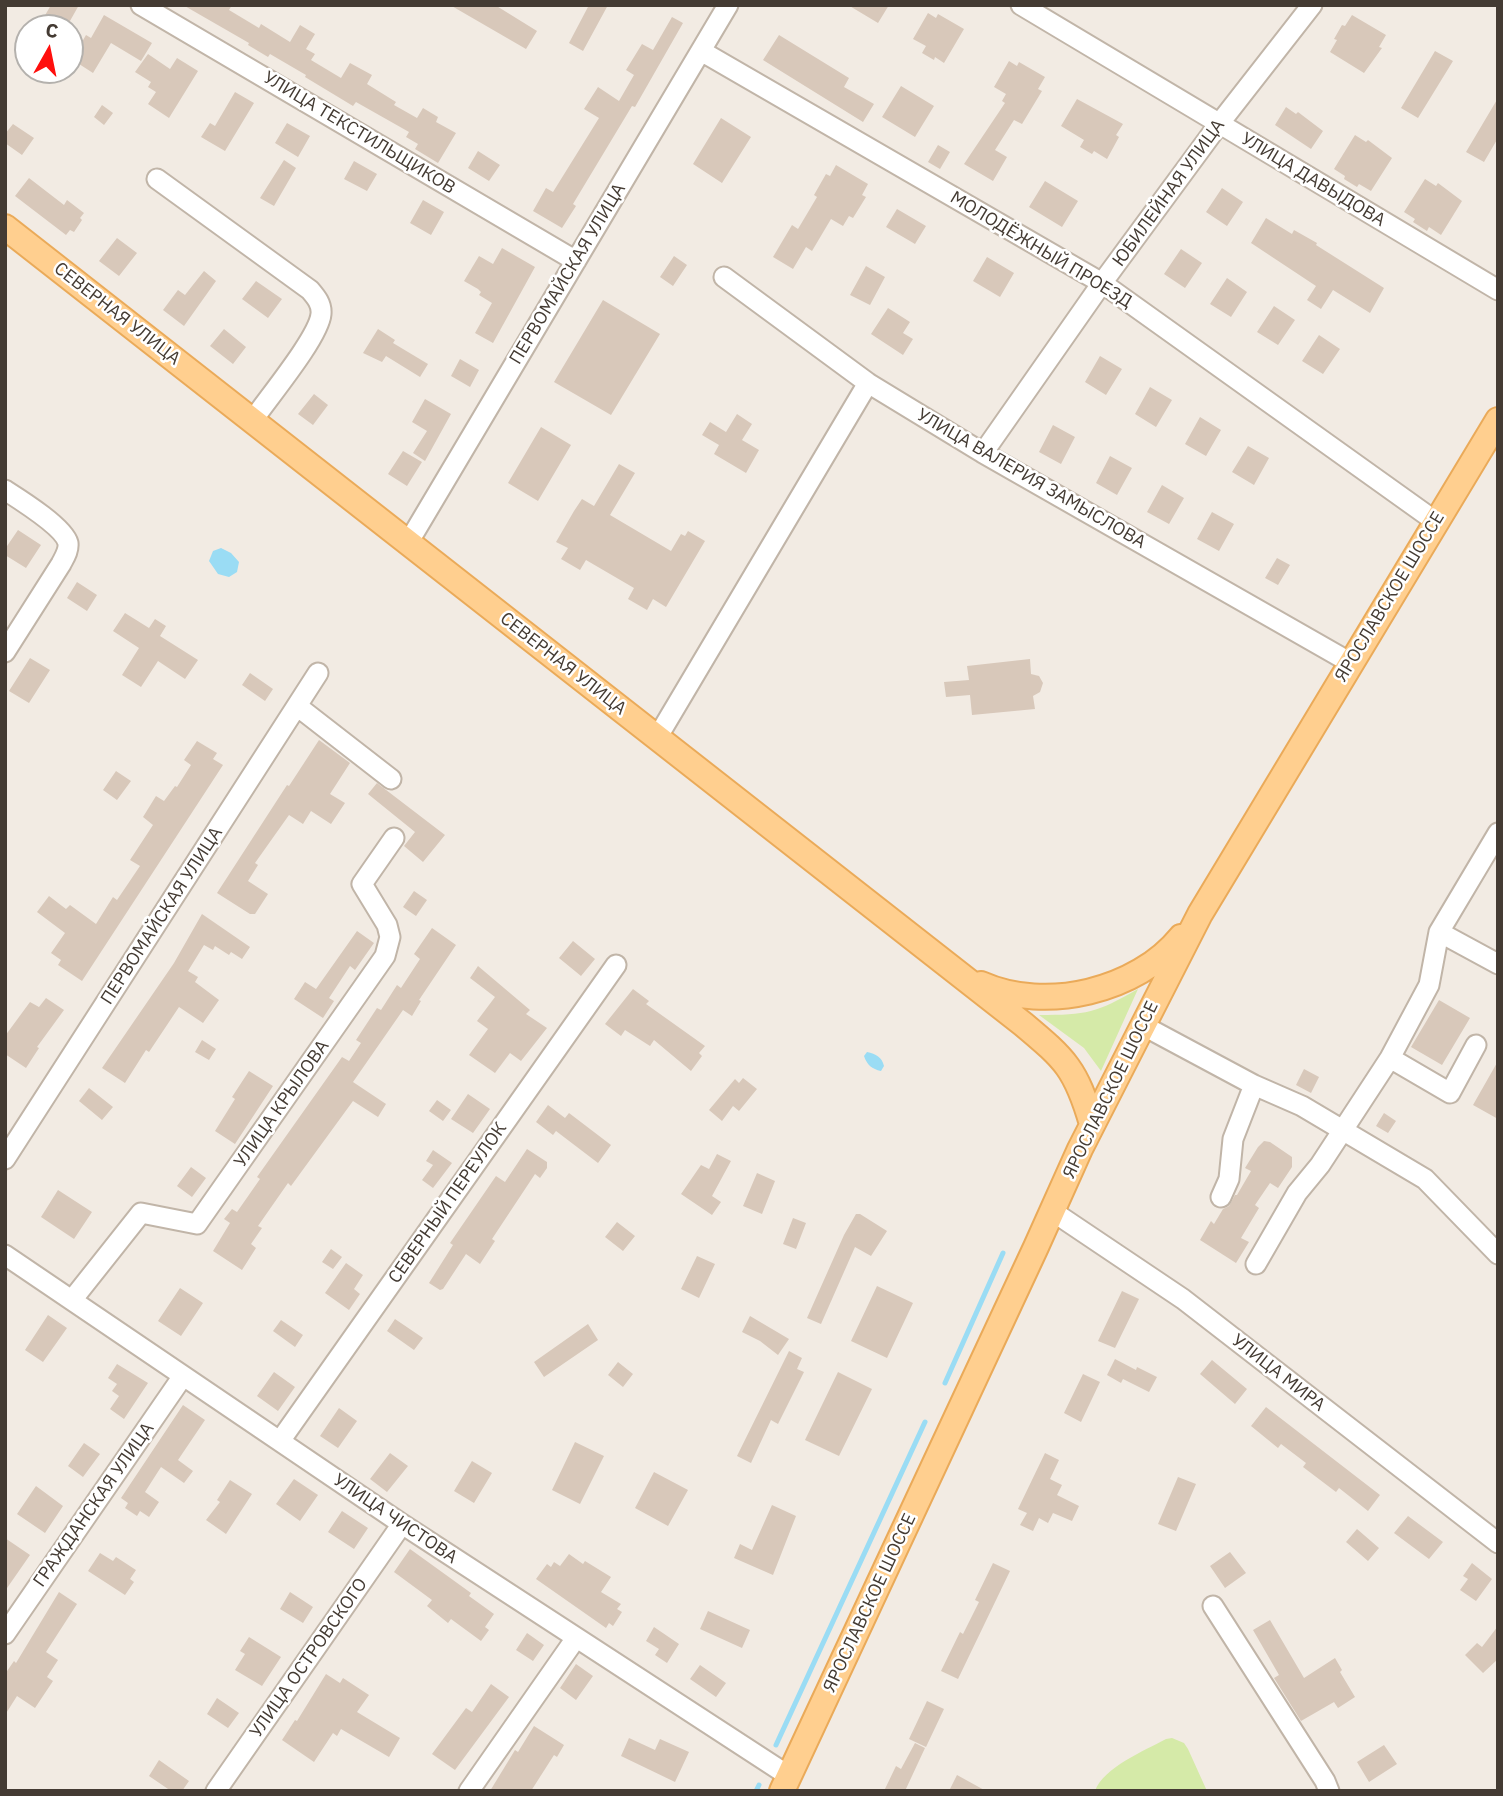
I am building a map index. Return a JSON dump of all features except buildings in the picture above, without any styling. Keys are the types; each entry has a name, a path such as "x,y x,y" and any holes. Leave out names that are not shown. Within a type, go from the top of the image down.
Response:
{"main road":[{"name":"СЕВЕРНАЯ УЛИЦА","path":"5,227 1046,1043 1071,1069 1084,1095 1092,1124"},
{"name":"ЯРОСЛАВСКОЕ ШОССЕ","path":"785,1784 1092,1124 1200,914 1498,420"},
{"path":"958,974 994,990 1026,996 1066,996 1104,988 1144,969 1173,947 1200,914"}],"street":[{"name":"УЛИЦА ТЕКСТИЛЬЩИКОВ","path":"142,5 576,261"},
{"name":"ПЕРВОМАЙСКАЯ УЛИЦА","path":"408,543 728,5"},
{"name":"УЛИЦА ДАВЫДОВА","path":"1021,5 1498,290"},
{"name":"ЮБИЛЕЙНАЯ УЛИЦА","path":"983,453 1102,283 1219,124 1312,5"},
{"name":"МОЛОДЁЖНЫЙ ПРОЕЗД","path":"701,51 1102,283 1436,521"},
{"path":"157,179 310,290 320,302 321,314 309,341 253,420"},
{"name":"УЛИЦА ВАЛЕРИЯ ЗАМЫСЛОВА","path":"724,277 869,383 983,453 1351,663"},
{"path":"657,738 869,383"},
{"path":"5,490 32,507 63,534 68,544 67,554 5,652"},
{"name":"ПЕРВОМАЙСКАЯ УЛИЦА","path":"5,1159 318,673"},
{"path":"297,706 391,779"},
{"path":"1256,1264 1297,1194 1320,1165 1390,1058 1429,985 1439,932 1498,833"},
{"name":"УЛИЦА КРЫЛОВА","path":"72,1300 141,1213 197,1224 362,990 385,956 390,937 387,925 362,884 394,838"},
{"path":"1439,932 1498,964"},
{"name":"СЕВЕРНЫЙ ПЕРЕУЛОК","path":"280,1441 616,965"},
{"path":"1142,1025 1254,1085 1302,1106 1425,1179 1498,1254"},
{"path":"1390,1058 1450,1093 1476,1045"},
{"path":"1221,1197 1229,1179 1233,1139 1254,1085"},
{"name":"УЛИЦА МИРА","path":"1052,1211 1183,1299 1498,1543"},
{"name":"УЛИЦА ЧИСТОВА","path":"5,1255 402,1524 576,1637 785,1784"},
{"name":"ГРАЖДАНСКАЯ УЛИЦА","path":"5,1634 183,1376"},
{"name":"УЛИЦА ОСТРОВСКОГО","path":"216,1791 402,1524"},
{"path":"1213,1606 1329,1791"},
{"path":"470,1791 576,1637"}],"green space":[{"path":"1138,989 1101,1071 1084,1048 1039,1015 1091,1011"},
{"path":"1172,1738 1184,1743 1188,1749 1207,1791 1095,1791 1107,1774 1126,1760"}],"water":[{"path":"221,548 231,553 239,562 237,572 229,577 218,574 209,561 213,551"},
{"path":"867,1052 882,1060 884,1066 881,1071 868,1064 864,1056"}],"waterway":[{"path":"945,1383 1003,1253"},
{"path":"776,1745 925,1422"},
{"path":"756,1791 759,1785"}]}
